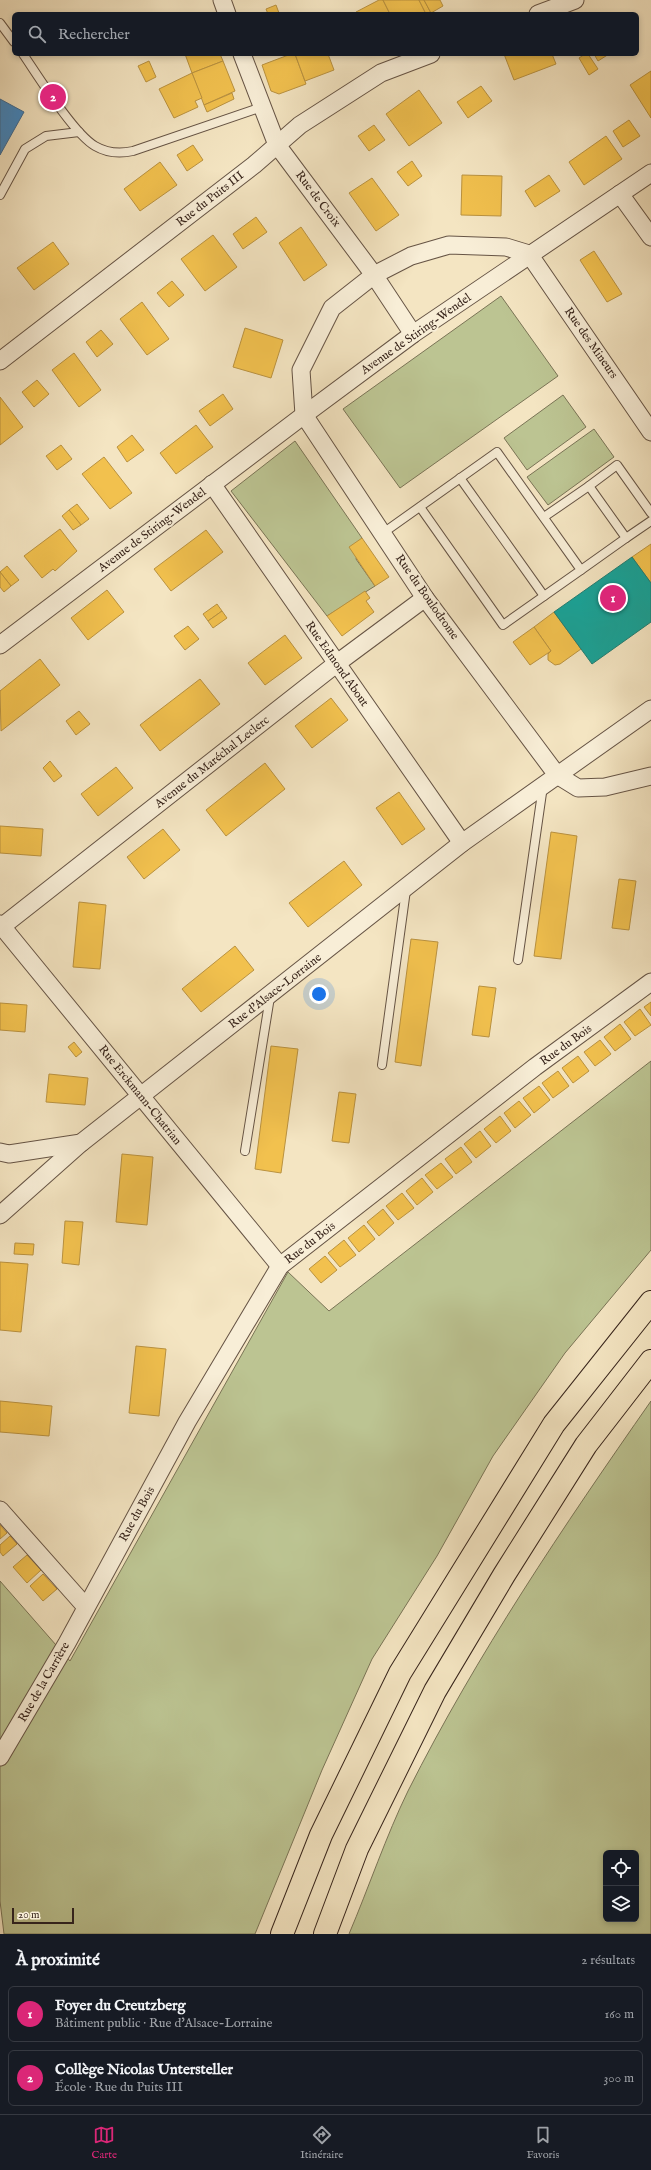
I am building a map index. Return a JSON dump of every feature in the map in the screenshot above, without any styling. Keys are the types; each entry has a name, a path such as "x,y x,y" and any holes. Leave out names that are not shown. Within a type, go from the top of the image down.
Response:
{"highway":[{"path":"282,1934 321,1835 400,1673 554,1424 651,1302"},
{"path":"325,1934 356,1848 436,1691 504,1575 586,1445 651,1361"}],"street":[{"path":"222,0 226,12"},
{"path":"543,12 572,1"},
{"name":"Rue de Croix","path":"243,56 277,145 374,275 413,334"},
{"name":"Rue du Puits III","path":"0,361 254,165 300,125 381,73 426,56"},
{"name":"Avenue de Stiring-Wendel","path":"0,645 304,414 413,334 529,254 651,173"},
{"path":"620,194 651,237"},
{"path":"304,414 301,370 332,308 374,275 411,256 449,245 506,247 529,254"},
{"name":"Rue des Mineurs","path":"529,254 651,432"},
{"name":"Rue du Boulodrome","path":"304,414 425,598 557,775"},
{"name":"Rue Edmond About","path":"212,484 462,843"},
{"name":"Avenue du Maréchal Leclerc","path":"1,926 336,664 425,598"},
{"name":"Rue d'Alsace-Lorraine","path":"0,1215 81,1143 462,843 651,709"},
{"path":"557,775 578,788 606,787 651,776"},
{"name":"Rue Erckmann-Chatrian","path":"1,926 280,1266"},
{"name":"Rue du Bois","path":"86,1607 187,1422 280,1266 535,1067 651,982"},
{"path":"0,1152 9,1154 81,1143"},
{"path":"0,1510 86,1607"},
{"name":"Rue de la Carrière","path":"0,1757 86,1607"}],"lane":[{"path":"0,23 12,39"},
{"path":"24,56 79,132 95,146 120,154 133,151 262,107"},
{"path":"0,195 25,149 46,136 79,132"},
{"path":"383,533 497,452 581,570"},
{"path":"544,517 617,465 651,513"},
{"path":"460,478 544,596"},
{"path":"589,486 626,538"},
{"path":"420,507 503,625 651,521"},
{"path":"518,960 543,785"},
{"path":"382,1065 406,887"},
{"path":"245,1151 271,994"}],"green space":[{"path":"501,296 558,376 400,488 343,409"},
{"path":"563,395 586,427 527,470 504,438"},
{"path":"594,429 614,457 548,505 527,477"},
{"path":"295,441 362,538 356,559 375,586 327,616 231,491"},
{"path":"651,1061 651,1250 565,1353 493,1456 437,1556 372,1659 322,1770 255,1934 4,1934 0,1901 0,1581 70,1661 288,1272 329,1311"},
{"path":"651,1401 651,1934 349,1934 400,1808 435,1740 522,1592"}],"building: Logements":[{"path":"379,0 383,0 389,12 356,12"},
{"path":"383,0 419,0 425,12 389,12"},
{"path":"419,0 424,0 430,12 425,12"},
{"path":"424,0 440,0 443,6 430,12"},
{"path":"276,5 279,12 267,12 266,9"},
{"path":"186,56 221,56 223,61 192,73"},
{"path":"286,56 296,56 306,84 279,94 271,91 262,65"},
{"path":"296,56 329,56 334,70 305,81"},
{"path":"505,56 553,56 556,64 514,80"},
{"path":"582,56 589,56 598,69 589,75 579,58"},
{"path":"595,56 606,56 598,61"},
{"path":"149,61 156,77 146,82 138,66"},
{"path":"223,61 235,91 204,105 192,73"},
{"path":"651,71 651,118 630,85"},
{"path":"192,73 202,98 195,101 198,107 174,118 159,89"},
{"path":"481,86 492,101 468,118 457,102"},
{"path":"419,90 442,123 409,146 386,114"},
{"path":"232,93 234,99 207,112 204,105"},
{"path":"629,120 640,136 623,147 613,131"},
{"path":"374,125 385,140 369,151 358,136"},
{"path":"606,136 622,159 584,185 569,162"},
{"path":"193,145 203,160 187,171 177,155"},
{"path":"412,161 422,176 408,186 397,172"},
{"path":"160,162 177,185 140,211 124,189"},
{"path":"462,175 502,176 501,216 461,215"},
{"path":"549,175 560,191 535,207 525,191"},
{"path":"372,178 399,215 376,231 349,193"},
{"path":"256,217 267,232 243,249 233,234"},
{"path":"301,227 327,265 304,281 279,243"},
{"path":"213,235 237,267 205,291 181,259"},
{"path":"53,242 69,264 34,290 17,268"},
{"path":"594,251 622,294 607,302 580,260"},
{"path":"172,281 184,295 169,307 157,293"},
{"path":"142,302 169,339 147,355 120,319"},
{"path":"245,328 283,340 271,378 233,367"},
{"path":"101,330 113,344 97,357 86,342"},
{"path":"74,353 101,390 79,407 52,370"},
{"path":"37,380 49,394 34,407 22,392"},
{"path":"223,394 233,409 210,426 199,411"},
{"path":"0,397 23,427 0,445"},
{"path":"196,425 213,447 176,474 160,453"},
{"path":"132,435 144,450 127,462 117,447"},
{"path":"61,445 72,459 57,470 46,456"},
{"path":"104,457 132,493 110,509 82,474"},
{"path":"77,504 89,519 81,525 69,510"},
{"path":"69,510 81,525 73,530 62,516"},
{"path":"60,529 77,551 55,571 53,569 42,578 24,556"},
{"path":"206,530 223,552 171,591 154,569"},
{"path":"362,538 389,577 375,586 349,547"},
{"path":"651,544 651,583 632,557"},
{"path":"7,566 19,580 11,586 0,572"},
{"path":"0,572 11,586 4,592 0,587"},
{"path":"107,590 124,612 88,640 71,618"},
{"path":"365,591 370,598 366,601 374,612 342,636 327,616"},
{"path":"217,604 222,611 208,621 203,614"},
{"path":"222,611 227,618 213,628 208,621"},
{"path":"554,612 581,649 560,664 555,665 548,660 548,654 551,651 534,627"},
{"path":"188,626 199,639 185,650 174,636"},
{"path":"534,627 551,651 530,665 513,642"},
{"path":"285,635 302,658 265,685 248,663"},
{"path":"40,659 60,685 1,731 0,691"},
{"path":"200,679 220,704 160,751 140,725"},
{"path":"331,698 348,720 312,748 295,726"},
{"path":"79,711 90,724 76,735 66,721"},
{"path":"50,761 62,776 54,782 43,768"},
{"path":"265,763 285,789 226,836 206,810"},
{"path":"116,767 133,788 98,816 81,794"},
{"path":"399,792 425,829 402,845 376,808"},
{"path":"0,826 43,829 41,856 0,853"},
{"path":"163,829 180,850 144,879 127,857"},
{"path":"551,832 577,836 561,959 534,956"},
{"path":"344,861 362,885 308,927 289,903"},
{"path":"619,879 636,881 629,930 612,928"},
{"path":"79,902 106,905 100,969 73,967"},
{"path":"411,939 438,942 421,1066 395,1062"},
{"path":"235,946 254,970 201,1012 182,989"},
{"path":"479,986 496,988 489,1037 472,1035"},
{"path":"651,1002 651,1016 644,1007"},
{"path":"0,1003 27,1005 25,1032 0,1030"},
{"path":"640,1009 651,1025 635,1036 624,1022"},
{"path":"620,1024 631,1039 615,1051 604,1037"},
{"path":"600,1040 611,1054 595,1066 584,1052"},
{"path":"74,1042 82,1052 76,1057 68,1047"},
{"path":"271,1046 298,1049 281,1173 255,1169"},
{"path":"578,1056 589,1071 573,1083 562,1068"},
{"path":"558,1071 569,1086 553,1098 542,1083"},
{"path":"49,1074 88,1078 85,1105 46,1102"},
{"path":"539,1086 550,1100 534,1113 523,1098"},
{"path":"339,1092 356,1094 349,1143 332,1141"},
{"path":"519,1101 531,1115 515,1128 504,1113"},
{"path":"500,1116 511,1131 496,1143 484,1129"},
{"path":"480,1131 491,1146 476,1158 464,1144"},
{"path":"461,1147 472,1162 456,1174 445,1159"},
{"path":"122,1154 153,1157 147,1225 116,1222"},
{"path":"441,1163 453,1177 437,1189 425,1175"},
{"path":"422,1178 433,1192 417,1205 406,1191"},
{"path":"402,1193 414,1208 398,1220 386,1206"},
{"path":"383,1209 394,1223 379,1236 367,1222"},
{"path":"65,1221 83,1222 79,1265 62,1263"},
{"path":"364,1225 375,1239 359,1252 348,1238"},
{"path":"344,1240 356,1255 340,1267 328,1253"},
{"path":"15,1243 34,1244 33,1255 14,1254"},
{"path":"325,1256 337,1270 321,1283 309,1269"},
{"path":"0,1262 28,1264 21,1332 0,1330"},
{"path":"136,1346 166,1349 159,1416 129,1413"},
{"path":"0,1401 52,1406 49,1436 0,1432"},
{"path":"0,1525 7,1533 0,1539"},
{"path":"10,1536 17,1544 3,1556 0,1552 0,1545"},
{"path":"27,1555 41,1570 27,1583 13,1567"},
{"path":"43,1574 57,1589 43,1601 30,1586"}],"building: Écoles":[{"path":"0,99 24,112 0,155"}],"building: Public":[{"path":"632,557 651,583 651,622 592,664 554,612"}],"place":[{"name":"Collège Nicolas Untersteller","path":"53,97"},
{"name":"Foyer du Creutzberg","path":"613,598"}]}
